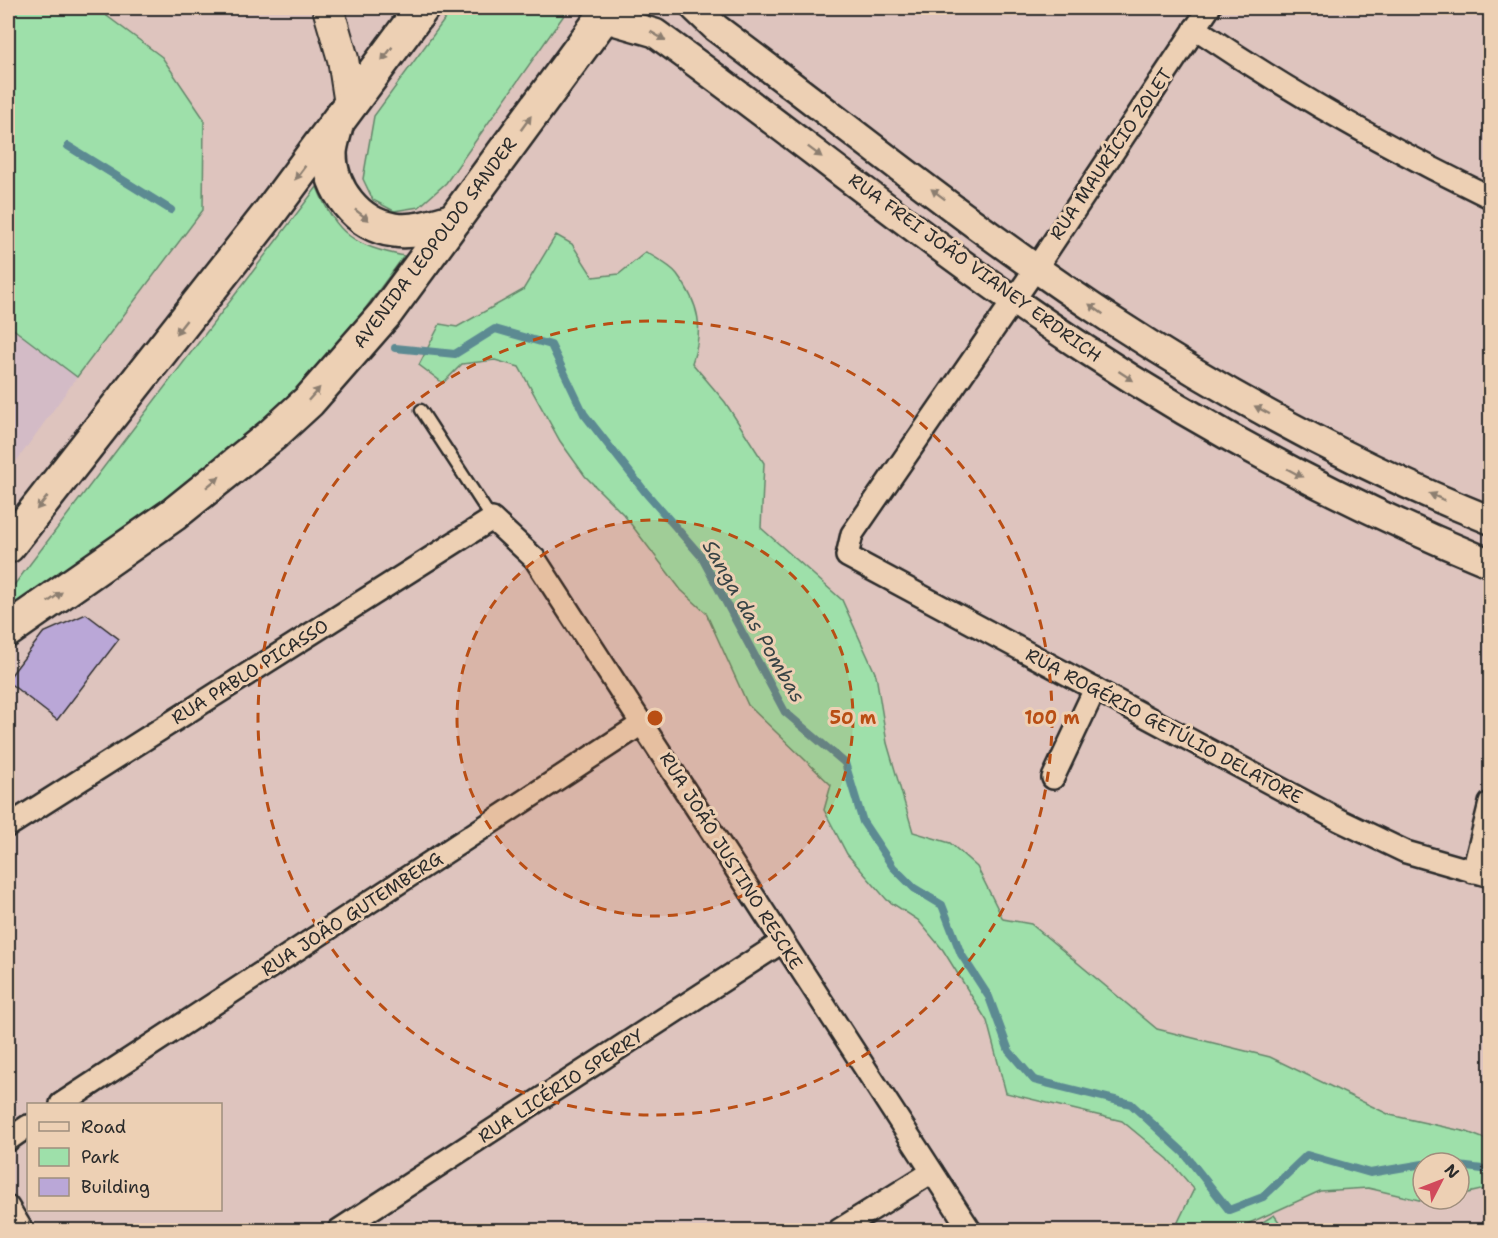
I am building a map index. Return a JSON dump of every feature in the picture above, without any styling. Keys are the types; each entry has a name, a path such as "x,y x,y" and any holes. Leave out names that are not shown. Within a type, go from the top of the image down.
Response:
{"highway":[{"path":"8,546 343,115 422,8"},
{"name":"AVENIDA LEOPOLDO SANDER","path":"8,630 174,514 272,435 309,400 386,314 606,13"},
{"path":"343,115 330,153 334,180 347,203 368,221 393,230 420,230 454,220"}],"main road":[{"path":"328,8 343,59 343,115"}],"street":[{"name":"RUA FREI JOÃO VIANEY ERDRICH","path":"695,8 716,28 1036,268 1177,361 1250,404 1383,472 1491,520"},
{"name":"RUA MAURÍCIO ZOLET","path":"847,556 852,534 1036,268 1209,8"},
{"name":"RUA FREI JOÃO VIANEY ERDRICH","path":"606,13 655,33 1013,300 1157,395 1231,439 1385,518 1491,563"},
{"path":"1195,28 1272,80 1344,123 1491,197"},
{"name":"RUA JOÃO JUSTINO RESCKE","path":"492,519 535,559 970,1230"},
{"name":"RUA PABLO PICASSO","path":"8,826 492,519"},
{"name":"RUA ROGÉRIO GETÚLIO DELATORE","path":"847,556 1348,825 1406,852 1482,874"},
{"path":"1053,778 1095,689"},
{"name":"RUA JOÃO GUTEMBERG","path":"63,1103 643,723"},
{"path":"1482,874 1491,803"},
{"name":"RUA LICÉRIO SPERRY","path":"339,1230 782,942"},
{"path":"8,1140 27,1127"},
{"path":"839,1230 932,1172"},
{"path":"8,1207 22,1230"}],"lane":[{"name":"RUA JOÃO JUSTINO RESCKE","path":"421,410 492,519"}],"shaded area":[{"path":"8,325 77,377 8,473"}],"green space":[{"path":"8,8 96,8 162,57 204,119 203,210 77,377 8,325"},
{"path":"453,8 569,8 446,183 419,207 394,211 373,200 363,179 374,116"},
{"path":"317,187 332,217 349,236 372,248 404,256 323,366 204,476 8,611 8,593"},
{"path":"556,235 572,244 593,277 619,274 646,252 677,274 691,296 698,317 698,339 692,363 725,402 764,463 761,528 842,600 876,675 887,743 913,832 950,843 977,867 1003,919 1031,924 1157,1029 1270,1057 1390,1115 1467,1132 1490,1141 1490,1188 1471,1192 1471,1151 1411,1151 1411,1198 1368,1188 1320,1191 1234,1230 1182,1230 1178,1222 1194,1189 1168,1159 1122,1121 1006,1093 987,1021 943,950 918,920 887,900 847,854 824,810 831,785 748,705 706,613 681,590 624,515 585,476 560,441 519,367 495,360 462,364 443,383 419,365 440,324 457,327 523,290"},
{"path":"1274,1215 1285,1230 1250,1230"}],"building":[{"path":"86,614 119,639 57,720 8,682 8,679 43,633"}],"waterway":[{"name":"Sanga das Pombas","path":"68,146 171,210"},
{"name":"Sanga das Pombas","path":"395,348 455,354 495,329 551,345 584,414 646,493 701,556 785,712 845,763 863,822 893,867 914,888 942,905 961,954 989,997 1009,1051 1034,1080 1131,1104 1184,1153 1229,1210 1263,1197 1307,1155 1370,1173 1411,1166"},
{"name":"Sanga das Pombas","path":"1471,1168 1490,1170"}]}
